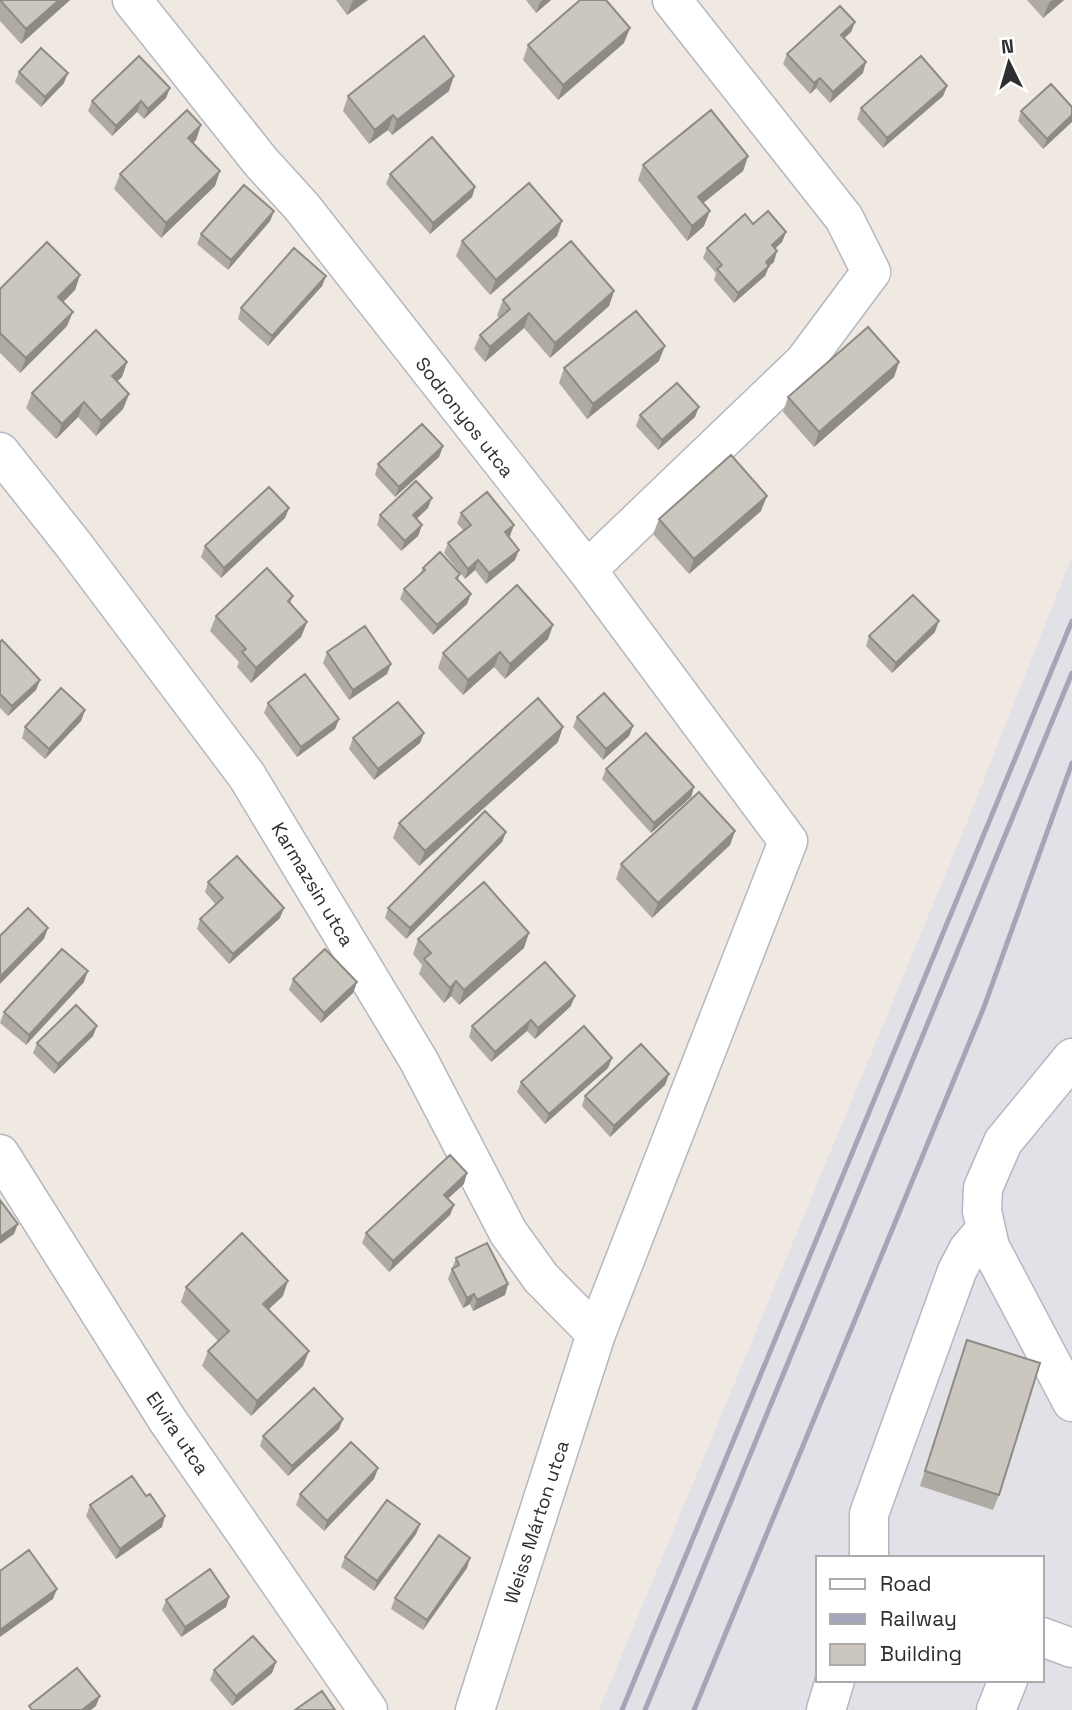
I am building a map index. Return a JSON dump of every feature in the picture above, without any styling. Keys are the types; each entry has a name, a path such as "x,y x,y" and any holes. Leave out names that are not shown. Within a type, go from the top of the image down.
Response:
{"street":[{"name":"Sodronyos utca","path":"132,0 261,162 302,207 587,570 788,841"},
{"path":"587,570 804,362 871,272 845,218 672,0"},
{"name":"Karmazsin utca","path":"0,452 73,544 247,776 419,1061 508,1232 541,1278 596,1334"},
{"name":"Weiss Márton utca","path":"475,1710 596,1334 788,841"},
{"path":"1072,1058 1003,1142 983,1188 982,1211 990,1247 1072,1402"},
{"name":"Elvira utca","path":"0,1154 168,1421 366,1708"},
{"path":"869,1556 869,1514 957,1272 968,1250 985,1230"},
{"path":"1044,1638 1072,1648"},
{"path":"826,1710 834,1682"},
{"path":"996,1710 1007,1682"}],"shaded area":[{"path":"1072,556 1072,1710 599,1710 968,820"}],"building":[{"path":"0,0 59,0 26,29"},
{"path":"580,0 606,0 630,28 563,85 528,45"},
{"path":"840,6 855,22 841,35 866,62 833,92 820,78 814,83 787,54"},
{"path":"424,36 454,76 397,120 393,115 375,130 348,96"},
{"path":"41,48 68,73 45,97 19,72"},
{"path":"139,56 170,88 148,109 141,101 116,126 92,101"},
{"path":"921,56 947,86 887,138 861,108"},
{"path":"1051,84 1072,107 1072,115 1047,139 1021,111"},
{"path":"187,110 201,125 188,138 220,171 166,223 120,174"},
{"path":"711,110 748,156 698,197 710,211 692,226 643,165"},
{"path":"432,137 475,187 433,223 390,174"},
{"path":"529,183 562,221 496,280 462,241"},
{"path":"244,185 274,211 231,260 201,234"},
{"path":"768,211 786,232 772,245 777,251 766,262 769,266 738,293 717,269 722,265 707,248 745,214 753,224"},
{"path":"571,241 614,291 555,343 529,313 490,347 480,335 510,309 503,300"},
{"path":"47,242 80,275 58,297 73,312 26,358 0,333 0,289"},
{"path":"294,248 326,276 272,336 241,308"},
{"path":"636,311 665,346 593,404 564,368"},
{"path":"868,327 899,362 819,432 788,397"},
{"path":"96,330 127,362 112,376 129,394 101,421 84,402 62,424 32,393"},
{"path":"677,383 699,407 662,440 640,415"},
{"path":"422,424 443,446 399,487 378,464"},
{"path":"731,455 767,496 694,559 659,519"},
{"path":"416,481 432,498 413,515 422,525 405,541 380,515"},
{"path":"269,487 289,508 224,568 205,546"},
{"path":"487,492 514,525 505,532 519,550 489,573 478,560 468,569 448,543 471,525 461,513"},
{"path":"440,552 460,574 456,578 471,594 437,625 404,589"},
{"path":"267,568 293,596 288,601 307,622 256,668 242,652 246,649 216,616"},
{"path":"517,585 553,625 510,664 500,652 468,680 443,653"},
{"path":"913,595 939,621 896,663 869,636"},
{"path":"365,626 391,664 353,690 327,652"},
{"path":"2,640 40,680 12,706 0,694"},
{"path":"305,674 339,719 301,747 268,703"},
{"path":"61,688 85,710 49,749 25,727"},
{"path":"604,693 633,726 606,749 577,717"},
{"path":"538,698 563,727 425,851 399,823"},
{"path":"398,702 424,733 378,769 353,738"},
{"path":"646,733 694,787 654,823 606,769"},
{"path":"699,792 735,831 658,903 621,864"},
{"path":"485,811 506,832 410,928 388,908"},
{"path":"237,856 284,908 233,954 200,919 223,898 208,882"},
{"path":"484,882 529,933 464,990 456,981 450,988 424,959 431,953 418,939"},
{"path":"28,908 48,928 0,977 0,936"},
{"path":"62,949 88,971 29,1035 4,1012"},
{"path":"325,949 357,982 324,1013 293,979"},
{"path":"545,962 575,996 538,1028 531,1020 495,1052 472,1026"},
{"path":"76,1005 97,1026 58,1064 37,1043"},
{"path":"584,1026 612,1058 549,1114 521,1082"},
{"path":"641,1044 669,1074 614,1126 585,1096"},
{"path":"450,1155 467,1173 444,1195 454,1205 393,1261 366,1233"},
{"path":"0,1200 18,1224 0,1237"},
{"path":"242,1233 288,1281 263,1304 309,1351 257,1401 208,1351 229,1331 186,1287"},
{"path":"487,1243 508,1284 477,1300 474,1294 467,1298 452,1269 459,1265 456,1258"},
{"path":"967,1340 1040,1363 999,1495 925,1471"},
{"path":"314,1388 343,1419 292,1466 263,1436"},
{"path":"351,1442 378,1468 327,1521 300,1494"},
{"path":"132,1476 146,1496 150,1494 165,1516 120,1549 90,1505"},
{"path":"387,1500 420,1524 377,1581 345,1557"},
{"path":"439,1535 470,1558 427,1620 395,1598"},
{"path":"29,1550 57,1589 0,1630 0,1571"},
{"path":"210,1569 229,1597 185,1627 166,1600"},
{"path":"253,1636 276,1662 236,1696 214,1670"},
{"path":"77,1668 100,1696 82,1710 32,1710 29,1706"},
{"path":"322,1691 335,1710 295,1710"}],"railway":[{"path":"622,1710 1072,621"},
{"path":"645,1710 1072,673"},
{"path":"694,1710 984,1007 1072,763"}]}
